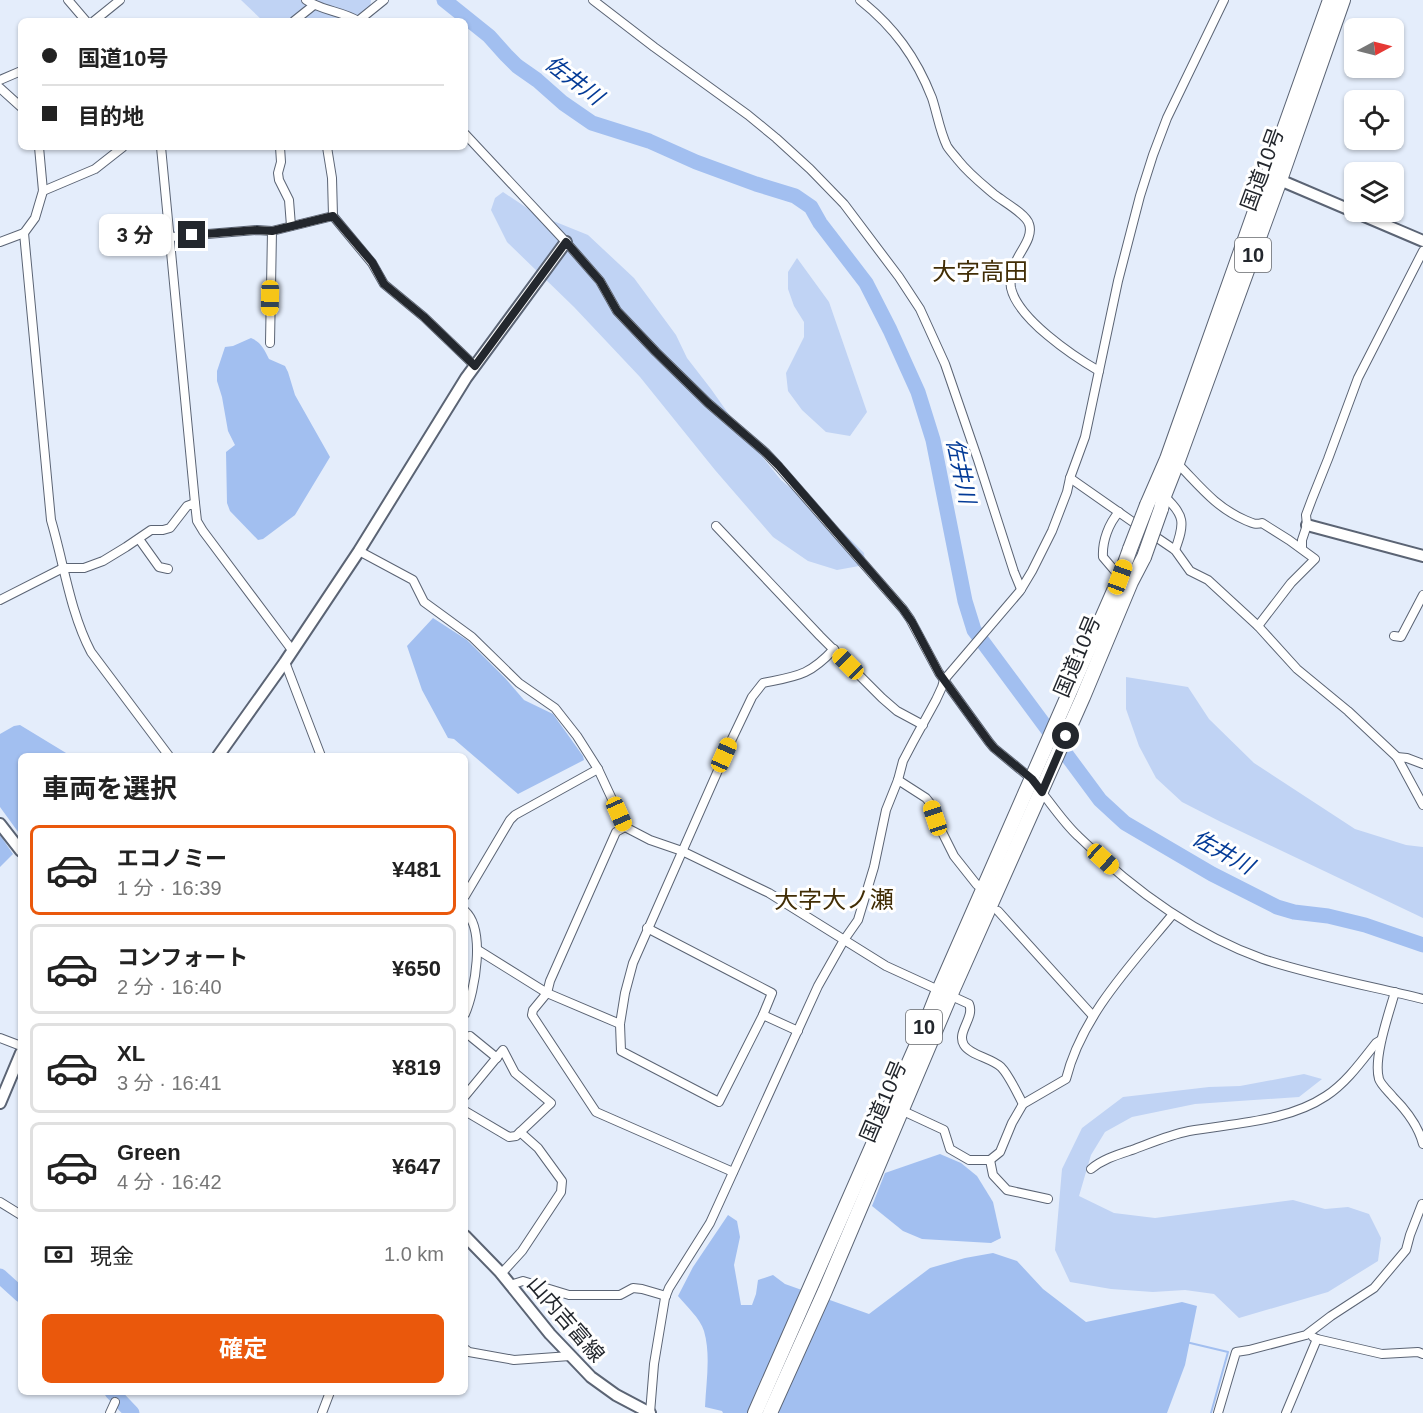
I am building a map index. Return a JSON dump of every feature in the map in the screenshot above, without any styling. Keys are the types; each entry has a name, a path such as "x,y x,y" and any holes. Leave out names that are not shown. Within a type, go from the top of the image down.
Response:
{"highway":[{"name":"国道10号","path":"770,1413 825,1291 901,1110 945,993 1039,774 1144,557 1167,459 1329,0"},
{"name":"国道10号","path":"1077,694 1130,549 1177,463 1343,0"},
{"name":"国道10号","path":"756,1413 922,1033 945,993 1042,792 1039,774"}],"street":[{"path":"68,0 83,18"},
{"path":"98,18 120,0"},
{"path":"306,0 328,11 353,18"},
{"path":"362,18 384,0"},
{"path":"592,0 776,138 844,204 899,277 920,309 945,364 1021,589"},
{"path":"860,0 875,12 907,48 918,66 948,146 956,157 974,177 1028,221 1030,234 1014,266 1011,278 1012,291 1019,305 1049,337 1099,371"},
{"path":"650,1413 654,1364 669,1288 710,1223 818,986 858,920 874,867 886,810 903,761 944,680 1021,589 1046,544 1085,437 1118,281 1140,196 1156,146 1167,118 1224,0"},
{"path":"298,18 314,5"},
{"path":"0,80 18,72"},
{"path":"0,88 18,105"},
{"path":"468,137 600,281 617,311 708,403 765,452 854,552 910,619 944,680 994,748 1039,774"},
{"path":"0,242 24,233 35,218 42,191 39,150"},
{"path":"42,191 95,169 119,150"},
{"path":"161,150 197,521 292,650"},
{"path":"281,150 278,173 289,200 291,226"},
{"path":"327,150 332,178 333,216 372,262 384,284 424,317 475,366"},
{"path":"1267,174 1423,241"},
{"path":"171,237 257,230 272,231 333,216"},
{"path":"270,343 272,231"},
{"path":"24,233 51,520 63,568 82,637 167,753"},
{"path":"220,753 285,662 359,551 466,378 566,242"},
{"path":"1302,548 1307,525 1306,515 1358,378 1423,251"},
{"path":"1177,463 1212,500 1234,516 1255,525 1262,524 1302,548 1315,559 1295,578 1258,626"},
{"path":"1070,478 1175,550 1190,571 1208,580 1258,626 1297,669 1340,704 1397,758 1423,805"},
{"path":"0,600 63,568 84,568 103,561 151,530 170,528 187,506 195,503"},
{"path":"1157,503 1176,507 1182,517 1175,550"},
{"path":"1119,512 1112,520 1102,548 1102,557 1120,577"},
{"path":"1307,525 1423,556"},
{"path":"716,526 897,711 923,725"},
{"path":"139,538 159,567 168,569"},
{"path":"359,551 413,580 424,602 472,637 519,683 555,708 577,736 598,769 625,828 682,851 769,893 886,966 969,1004 971,1013 962,1036 963,1044 969,1050 991,1059 1002,1068 1023,1104"},
{"path":"1394,636 1401,637 1423,595"},
{"path":"647,928 772,993 719,1102 621,1051 620,1024 630,969 647,928 731,741 758,688 763,682 805,673 820,663 834,649"},
{"path":"285,662 320,753"},
{"path":"1397,758 1407,758 1423,764"},
{"path":"468,891 515,815 598,769"},
{"path":"898,780 930,803 954,856 977,885"},
{"path":"1042,792 1076,834 1117,871 1173,914 1211,936 1262,958 1321,975 1423,999"},
{"path":"0,824 18,846"},
{"path":"625,828 616,832 550,981 547,993 533,1010 532,1015 596,1112 734,1172"},
{"path":"998,911 1093,1016"},
{"path":"468,914 475,929 478,950 468,1007"},
{"path":"901,1110 944,1130 950,1149 969,1160 990,1160 1000,1152 1023,1104 1066,1080 1070,1062 1093,1016 1173,914"},
{"path":"478,950 547,993 620,1024"},
{"path":"1395,992 1382,1040 1378,1062 1379,1080 1409,1114 1423,1144"},
{"path":"763,1015 798,1031"},
{"path":"470,1035 496,1058"},
{"path":"0,1038 18,1045"},
{"path":"1090,1169 1106,1159 1171,1135 1273,1117 1310,1105 1325,1097 1343,1082 1376,1043 1382,1040"},
{"path":"468,1092 503,1050 515,1074 550,1103 516,1136 509,1137 468,1113"},
{"path":"0,1103 18,1060"},
{"path":"501,1274 522,1251 561,1192 562,1181 538,1148 520,1132"},
{"path":"990,1160 993,1175 1007,1190 1048,1200"},
{"path":"1218,1413 1236,1352 1306,1335 1374,1288 1406,1250 1423,1199"},
{"path":"0,1202 18,1213"},
{"name":"山内吉富線","path":"468,1239 501,1274 550,1334 591,1377 616,1395 650,1413"},
{"path":"510,1285 523,1281 569,1295 620,1295 633,1288 666,1296"},
{"path":"1306,1335 1382,1354 1418,1352 1423,1354"},
{"path":"1286,1413 1317,1339"},
{"path":"468,1351 514,1360 570,1356"},
{"path":"322,1413 329,1395"},
{"path":"110,1413 115,1402"}],"shaded area":[{"path":"241,0 371,0 368,18 260,18"},
{"path":"503,192 536,214 588,235 634,278 676,335 687,358 781,480 844,533 864,553 865,561 859,566 837,570 808,561 773,537 640,377 574,307 507,242 491,210 495,198"},
{"path":"797,258 829,302 867,412 850,436 826,432 802,410 788,391 786,373 804,337 804,322 794,306 788,289 788,272"},
{"path":"251,338 260,344 269,359 285,366 295,395 330,457 295,515 263,539 258,540 230,511 227,503 226,452 235,445 228,431 217,381 217,371 225,347"},
{"path":"433,618 467,640 524,700 553,714 584,760 518,794 454,739 448,738 422,690 407,646"},
{"path":"1126,677 1188,687 1209,719 1254,763 1355,829 1406,845 1423,847 1423,918 1182,802 1156,778 1139,746 1126,709"},
{"path":"20,725 66,753 18,753 18,832 0,807 0,734"},
{"path":"0,835 13,854 0,867"},
{"path":"1304,1074 1322,1079 1299,1097 1195,1104 1132,1117 1105,1132 1091,1155 1079,1196 1114,1213 1155,1218 1293,1200 1325,1209 1348,1207 1369,1214 1381,1238 1378,1261 1328,1292 1239,1318 1214,1294 1185,1290 1153,1292 1111,1289 1070,1282 1055,1250 1062,1169 1082,1128 1123,1097 1209,1087 1240,1086"},
{"path":"940,1154 961,1163 977,1176 993,1202 1001,1238 991,1243 922,1239 903,1231 872,1206 885,1173"},
{"path":"728,1215 737,1221 740,1237 734,1265 741,1305 752,1305 758,1280 773,1275 785,1284 869,1314 930,1268 993,1253 1017,1261 1043,1289 1086,1322 1182,1302 1197,1306 1185,1365 1167,1413 723,1413 705,1407 708,1359 704,1331 696,1317 678,1296 693,1267"}],"waterway":[{"name":"佐井川","path":"444,0 466,18"},
{"name":"佐井川","path":"468,19 489,36 517,66 592,123 649,141 696,162 795,196 811,207 820,223 866,283 918,392 933,440 965,601 974,630 1100,800 1125,823 1212,874 1277,907 1365,925 1423,945"},
{"path":"0,1276 18,1292"},
{"path":"1186,1342 1228,1352 1211,1413"},
{"path":"115,1395 132,1413"}],"district":[{"name":"大字高田","path":"980,271"},
{"name":"大字大ノ瀬","path":"834,899"}],"route":[{"path":"192,235 272,231 333,216 372,262 384,284 424,317 475,366 566,242 600,281 617,311 708,403 765,452 819,511 903,609 939,673 973,722 994,748 1032,779 1042,792 1066,736"}]}
